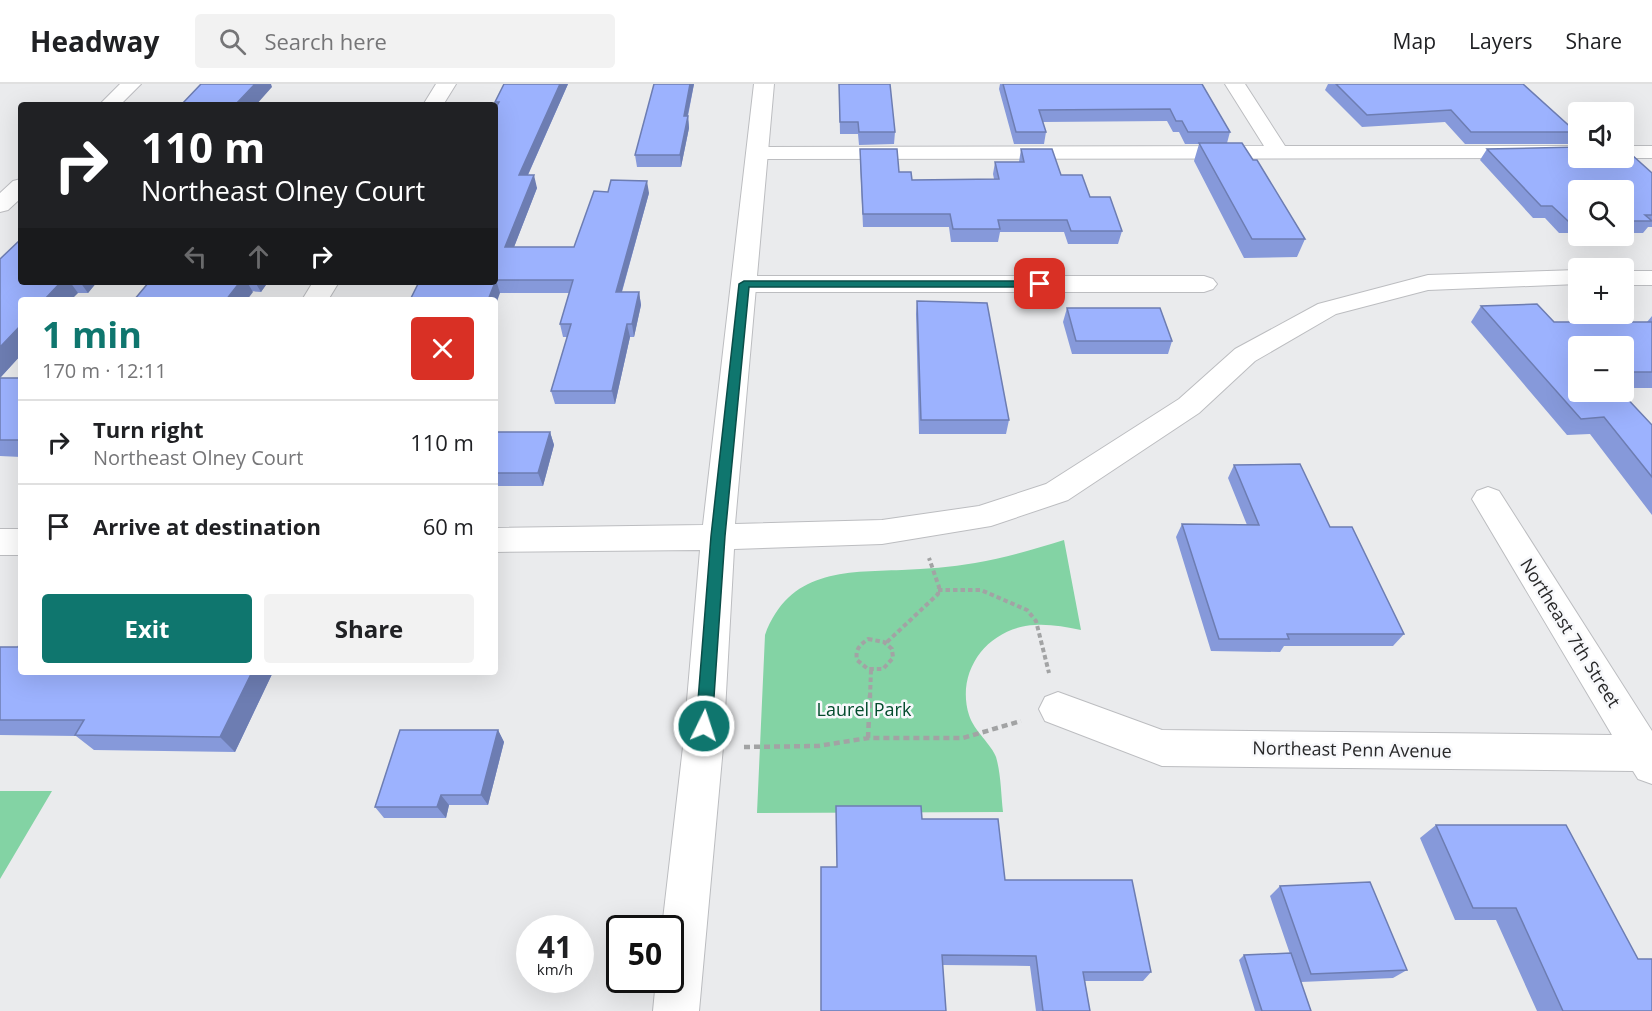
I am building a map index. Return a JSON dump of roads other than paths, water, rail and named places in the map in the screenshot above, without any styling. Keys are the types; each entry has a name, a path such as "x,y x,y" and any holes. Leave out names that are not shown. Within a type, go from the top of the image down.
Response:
{"main road":[{"path":"112,102 131,84"},
{"path":"435,102 446,84"},
{"path":"676,1011 703,747 718,536 764,84"},
{"path":"1235,84 1278,152"},
{"path":"757,153 1568,152"},
{"path":"1634,152 1652,153"},
{"path":"0,205 18,189"},
{"path":"498,540 628,540 882,532 980,518 1057,492 1189,406 1245,355 1327,309 1428,283 1568,277"},
{"path":"1634,278 1652,278"},
{"path":"744,284 1204,284"},
{"name":"Northeast 7th Street","path":"1488,499 1649,757"},
{"path":"0,542 18,542"},
{"name":"Northeast Penn Avenue","path":"1058,710 1162,748 1649,757"}],"park label":[{"name":"Laurel Park","path":"864,710"}]}
